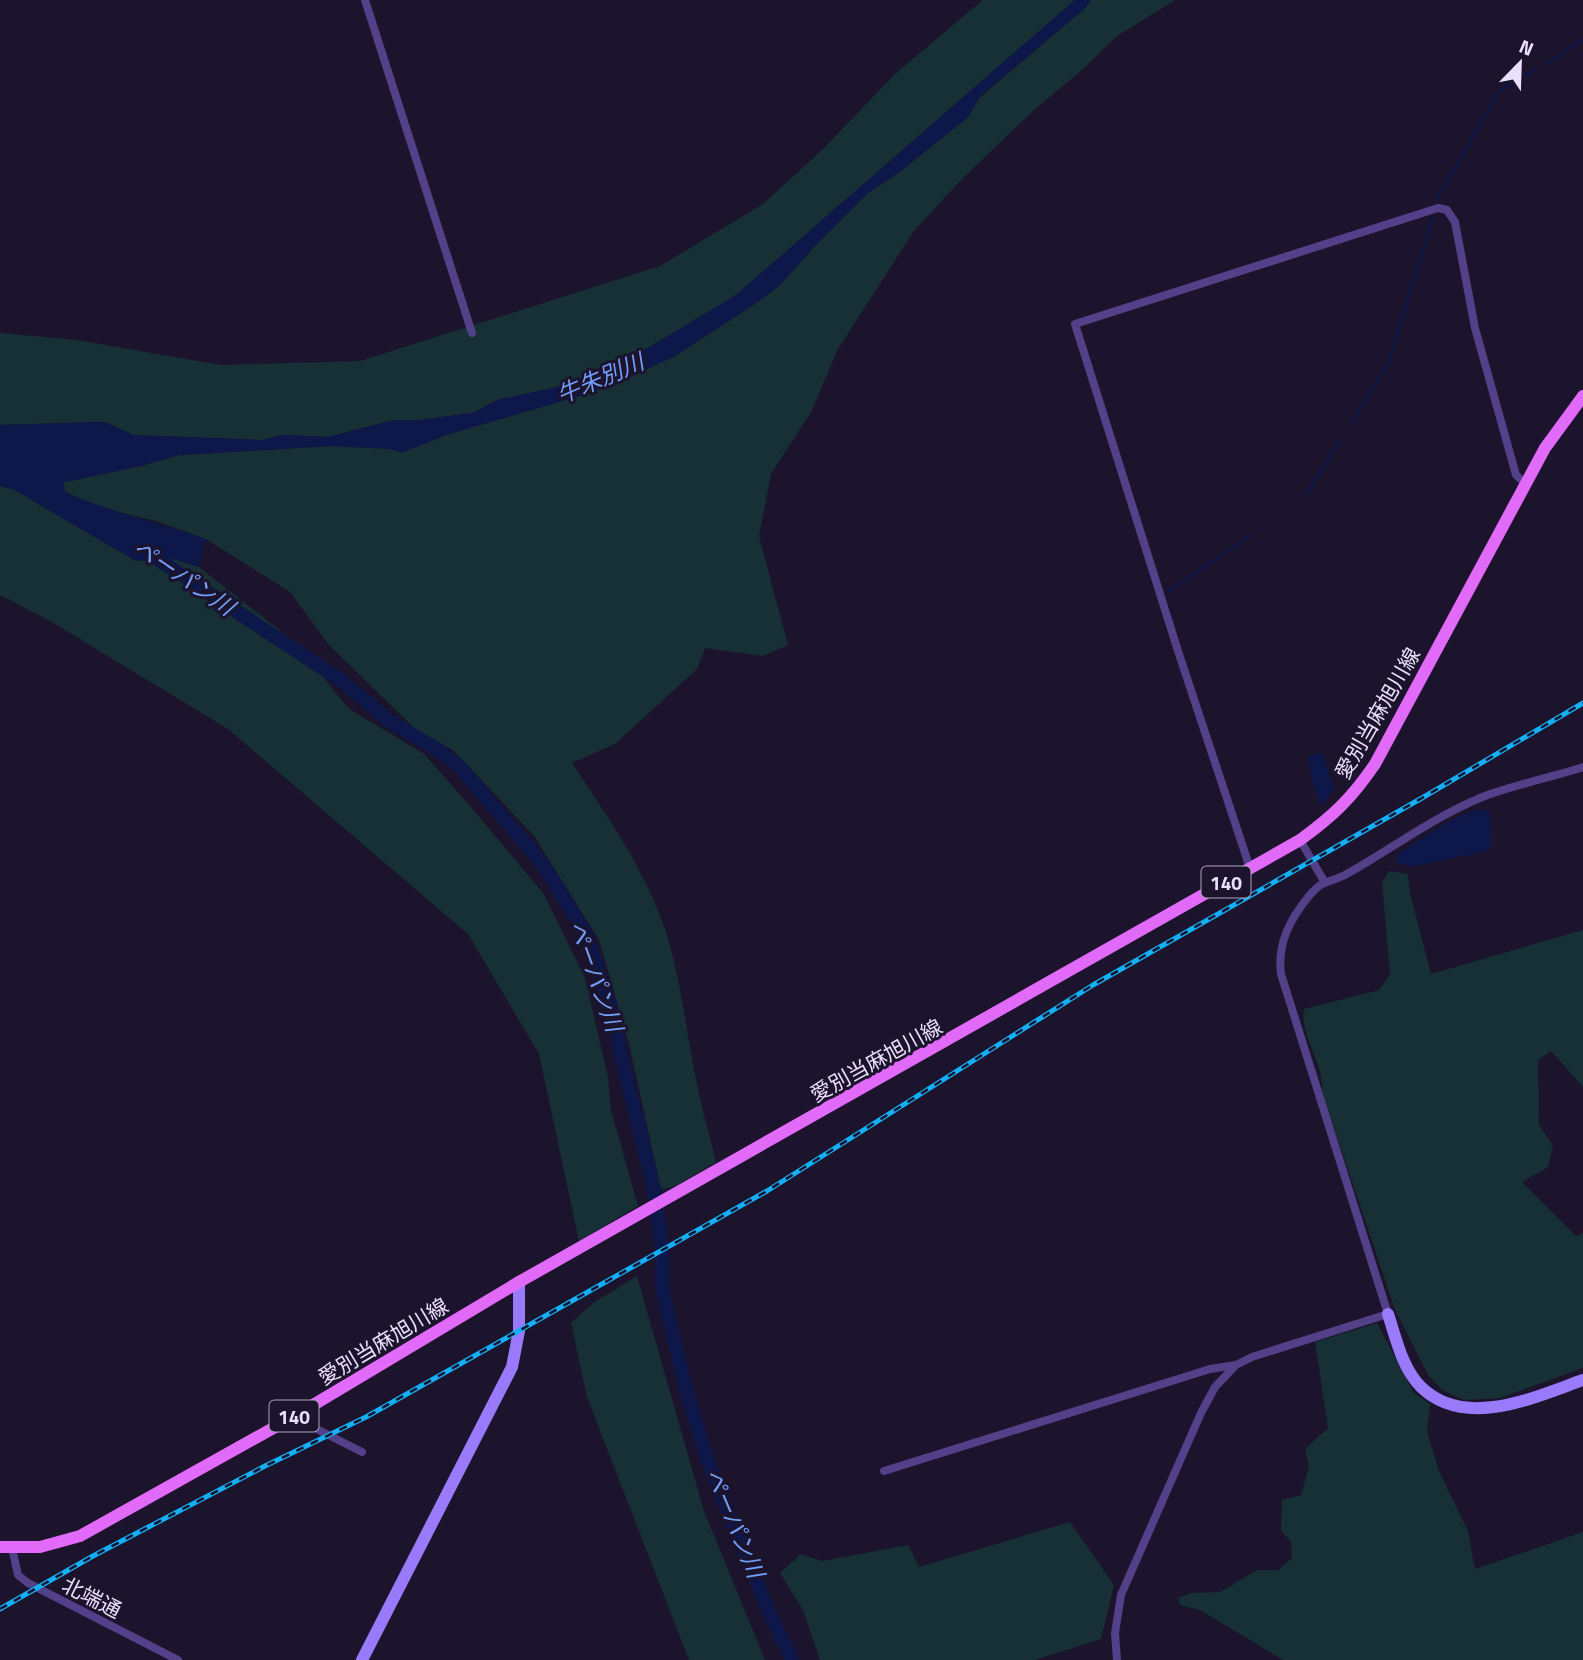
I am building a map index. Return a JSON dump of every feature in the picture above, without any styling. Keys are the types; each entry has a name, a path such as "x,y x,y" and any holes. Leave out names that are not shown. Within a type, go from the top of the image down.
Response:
{"main road":[{"name":"愛別当麻旭川線","path":"6,1547 40,1547 80,1536 293,1417 519,1282 1300,840 1339,810 1375,764 1525,483 1545,448 1583,396"}],"street":[{"path":"365,0 472,333"},
{"path":"1250,868 1075,324 1438,208 1447,210 1455,222 1475,328 1516,475 1525,483"},
{"path":"1583,776 1579,768 1480,798 1410,835 1342,877 1324,881 1309,896 1283,936 1280,948 1285,986 1388,1314 1405,1363 1420,1386 1447,1404 1481,1409 1583,1380"},
{"path":"1300,840 1324,881"},
{"path":"362,1660 512,1367 519,1331 519,1282"},
{"path":"884,1471 1210,1369 1236,1365 1252,1357 1388,1314"},
{"path":"1117,1660 1116,1616 1125,1584 1201,1413 1215,1387 1236,1365"},
{"path":"293,1417 362,1452"},
{"name":"北端通","path":"6,1547 18,1575 27,1583 178,1660"}],"green space":[{"path":"983,0 1075,0 735,296 648,348 567,385 497,400 473,413 419,420 394,420 328,437 283,435 263,440 133,435 105,422 0,425 0,333 77,340 221,365 360,361 660,266 763,204 822,150 896,73"},
{"path":"1091,0 1175,0 1117,36 960,181 914,231 838,349 811,412 771,474 759,536 788,645 763,656 705,648 697,669 615,744 572,763 640,871 661,918 677,977 699,1094 716,1162 674,1187 661,1189 629,1044 599,940 534,836 453,750 417,731 329,645 290,592 206,539 156,521 98,507 64,491 64,482 179,455 332,446 391,449 401,452 449,434 576,397 623,380 673,357 780,285 869,192 897,174 968,117 979,98 1084,9"},
{"path":"0,486 13,489 136,561 170,558 199,567 296,643 349,709 423,753 465,800 544,894 585,978 608,1077 611,1110 638,1206 579,1241 539,1054 468,934 228,729 50,621 0,595"},
{"path":"1389,871 1408,874 1410,893 1431,974 1583,930 1583,1087 1551,1051 1538,1060 1539,1125 1553,1145 1548,1167 1522,1182 1576,1236 1583,1233 1583,1368 1500,1398 1464,1400 1442,1390 1428,1375 1394,1307 1322,1092 1319,1070 1305,1030 1304,1009 1379,990 1390,975 1382,883"},
{"path":"637,1276 704,1511 765,1660 689,1660 587,1397 571,1323 593,1303"},
{"path":"1377,1323 1414,1393 1430,1404 1427,1431 1439,1471 1468,1531 1475,1569 1583,1532 1583,1660 1283,1660 1200,1610 1180,1605 1178,1598 1190,1593 1220,1592 1257,1570 1278,1570 1292,1558 1291,1542 1281,1530 1282,1500 1301,1495 1309,1467 1305,1449 1328,1428 1315,1342"},
{"path":"1070,1522 1114,1585 1101,1639 1035,1660 820,1660 803,1610 780,1573 801,1554 822,1561 908,1545 919,1567"}],"water":[{"name":"牛朱別川","path":"1075,0 1091,0 1084,9 979,97 968,117 897,174 869,192 780,285 673,357 623,380 576,397 449,434 401,453 391,449 332,446 179,455 64,482 65,492 82,499 206,539 199,567 170,558 136,561 13,489 0,486 0,425 105,422 133,435 263,440 283,435 328,437 394,420 419,420 473,413 497,400 567,385 648,348 735,296"},
{"path":"1319,752 1323,755 1334,789 1323,804 1320,803 1312,779 1308,757"},
{"path":"1484,809 1490,812 1491,847 1488,851 1410,867 1395,861 1398,854 1440,827 1462,815"}],"waterway":[{"path":"1547,64 1583,39"},
{"path":"1434,204 1500,90 1535,70"},
{"path":"1353,421 1389,361 1433,217"},
{"path":"1307,493 1341,439"},
{"path":"1168,592 1251,535"},
{"name":"ペーパン川","path":"144,550 342,681 391,722 459,766 537,857 586,935 615,1020 654,1189 662,1248 662,1288 685,1386 708,1462 769,1612 792,1660"}],"railway":[{"path":"0,1609 93,1556 265,1466 366,1417 767,1191 1093,985 1583,703"}]}
